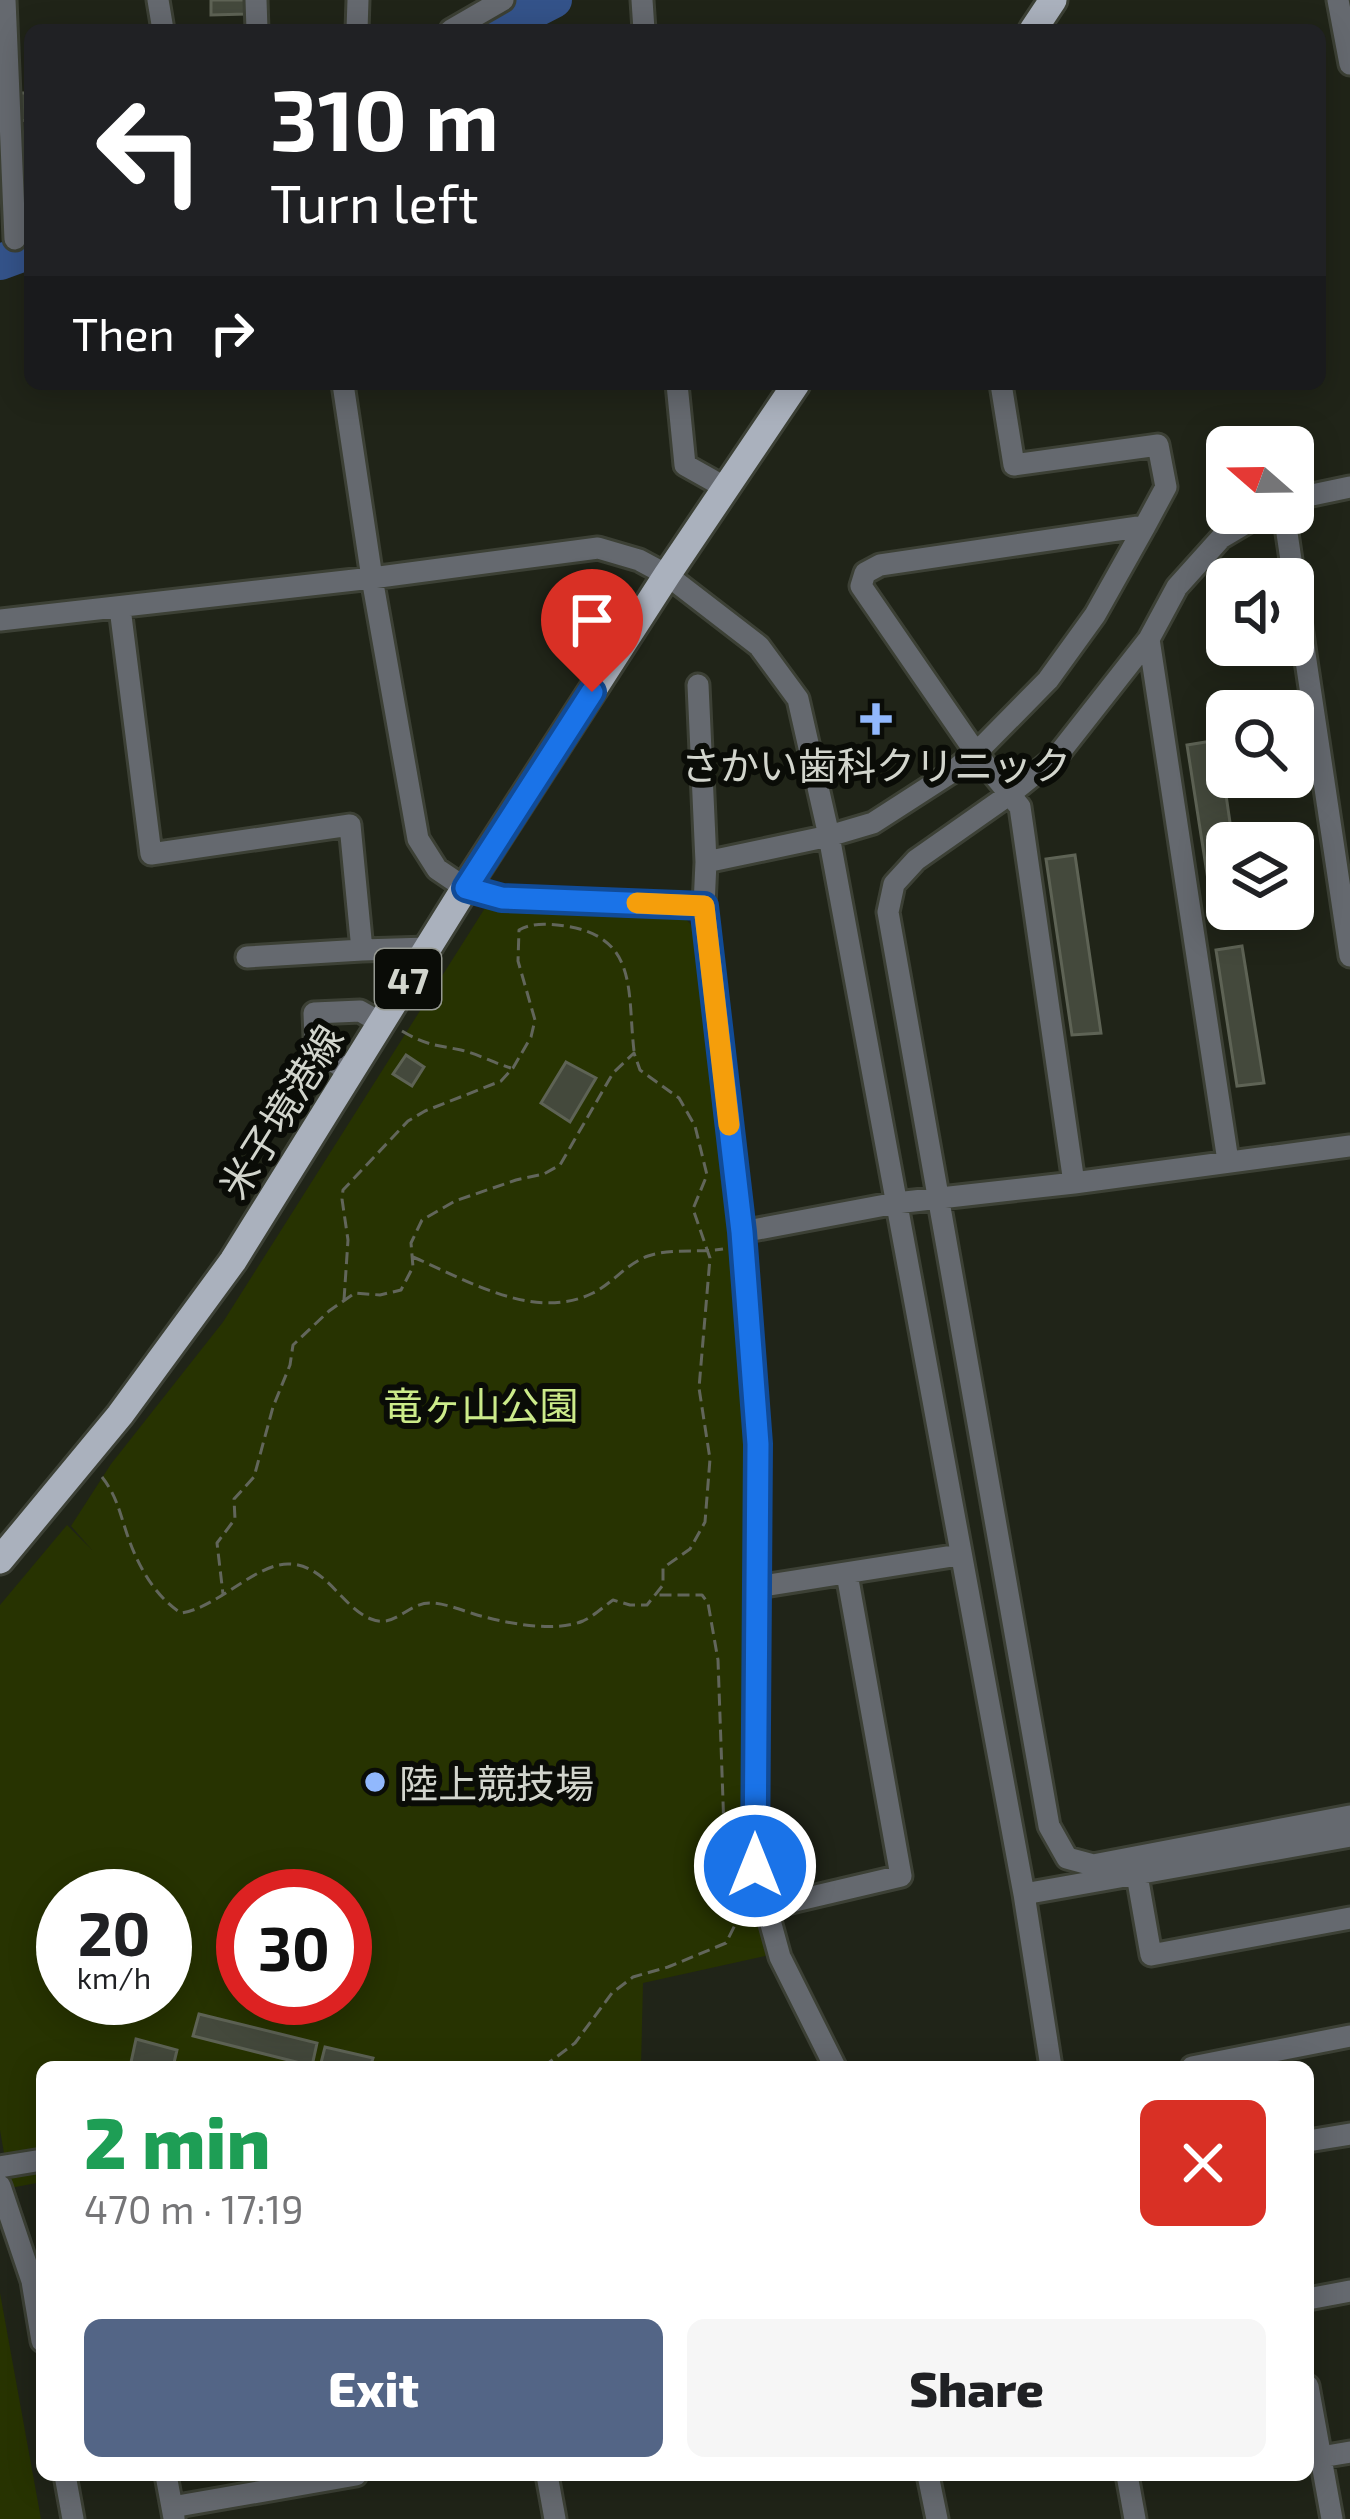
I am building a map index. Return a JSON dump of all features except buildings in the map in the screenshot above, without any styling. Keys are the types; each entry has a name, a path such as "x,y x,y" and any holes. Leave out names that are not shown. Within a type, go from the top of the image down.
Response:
{"main road":[{"name":"米子境港線","path":"0,1560 120,1415 233,1261 350,1073 391,1027 428,948 792,390"}],"street":[{"path":"5,0 15,239"},
{"path":"1338,0 1350,64"},
{"path":"461,24 496,2"},
{"path":"344,390 418,839 437,868 466,888 502,898 704,906"},
{"path":"678,390 685,465 726,488"},
{"path":"706,862 873,824 976,753 1048,680 1095,614 1166,487 1158,445 1014,465 1002,390"},
{"path":"1314,495 1350,487"},
{"path":"1073,1183 1020,807 976,753 861,586 865,573 880,566 1145,526"},
{"path":"1228,534 1177,586 1148,639 1057,756 916,860 894,884 888,912 1049,1826 1067,1858 1093,1865 1350,1816"},
{"path":"1287,534 1350,956"},
{"path":"0,620 598,548 639,560 667,575 759,646 797,698 829,836 1024,1894 1050,2061"},
{"path":"120,608 151,854 350,825 362,950"},
{"path":"1148,639 1228,1161"},
{"path":"698,685 704,906 742,1239 758,1444 755,1866 780,1957 832,2061"},
{"path":"247,957 428,948"},
{"path":"350,1073 333,1061 316,1062 314,1013 360,1011 391,1027"},
{"path":"742,1239 896,1203 1350,1146"},
{"path":"757,1587 959,1555"},
{"path":"765,1908 902,1876 847,1574"},
{"path":"1024,1894 1350,1836"},
{"path":"1137,1875 1151,1955 1350,1918"},
{"path":"1250,2061 1350,2036"},
{"path":"1314,2140 1350,2134"},
{"path":"0,2167 36,2161"},
{"path":"0,2186 36,2277"},
{"path":"1314,2298 1350,2291"},
{"path":"1314,2419 1332,2519"},
{"path":"1321,2457 1350,2452"},
{"path":"66,2481 73,2519"},
{"path":"167,2481 173,2513 327,2481"},
{"path":"548,2481 555,2519"},
{"path":"929,2481 937,2519"},
{"path":"1128,2481 1135,2519"}],"path":[{"path":"84,1458 112,1490 142,1567 164,1600 181,1613 205,1607 278,1566 292,1564 322,1576 374,1621 392,1621 430,1603 505,1623 560,1626 588,1619 613,1600 647,1605 657,1595 663,1585 663,1568 690,1549 705,1522 710,1459 699,1388 710,1258 693,1209 707,1174 694,1126 679,1098 640,1070 618,951 591,931 527,925 519,930 518,961 536,1020 513,1068 501,1081 408,1121 343,1190 348,1240 343,1301"},
{"path":"391,1027 422,1043 465,1051 513,1068"},
{"path":"223,1594 217,1544 235,1519 234,1499 254,1477 293,1345 355,1293 380,1295 401,1290 412,1268 411,1243 422,1220 455,1201 560,1165 613,1073 634,1053"},
{"path":"412,1256 510,1298 553,1302 590,1295 626,1267 652,1255 708,1252 742,1239"},
{"path":"551,2061 574,2043 612,1993 633,1977 726,1943 735,1924 724,1829 718,1660 708,1604 702,1595 657,1595"}],"green space":[{"name":"竜ヶ山公園","path":"485,908 682,915 697,931 731,1229 749,1464 745,1698 750,1699 774,1954 643,1983 641,2061 36,2061 36,2183 10,2188 0,2130 0,1605 67,1525 92,1550 71,1526 111,1464 223,1322"},
{"path":"0,2293 41,2519 0,2519"}],"waterway":[{"path":"508,24 554,0"},
{"path":"502,4 511,22"},
{"path":"0,262 24,253"}],"slow traffic":[{"path":"637,903 704,906 729,1125"}],"place":[{"name":"さかい歯科クリニック","path":"876,719"},
{"name":"陸上競技場","path":"375,1782"}],"route":[{"path":"592,692 466,888 502,898 704,906 742,1232 758,1444 755,1866"}]}
